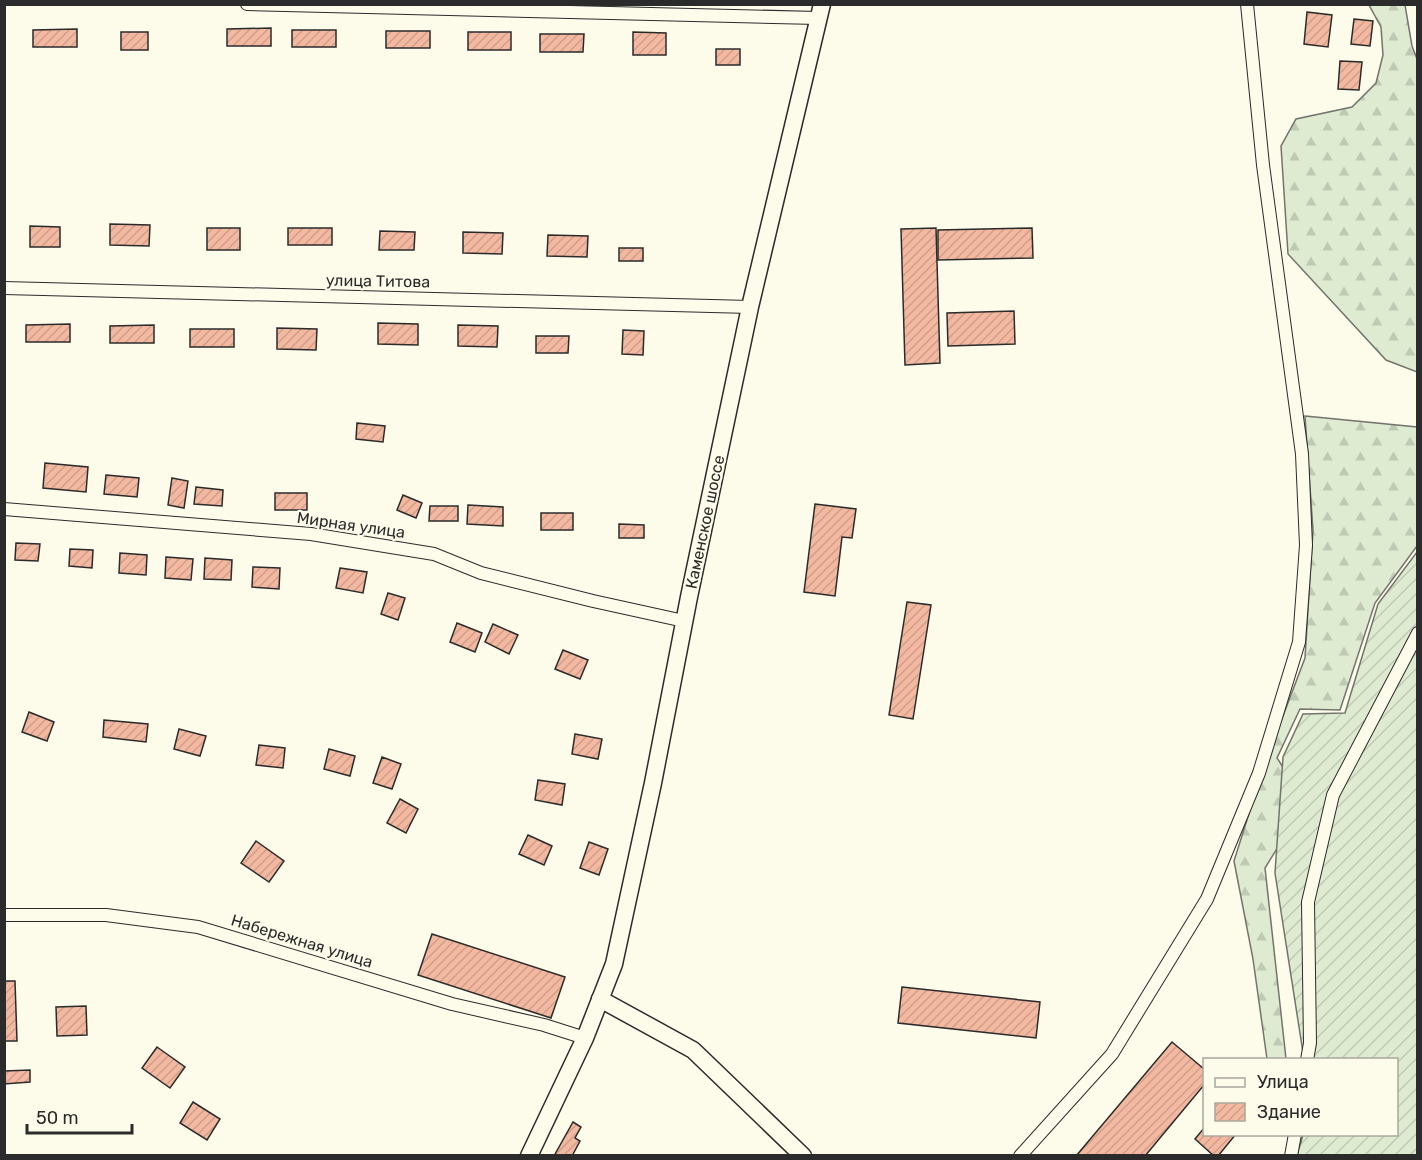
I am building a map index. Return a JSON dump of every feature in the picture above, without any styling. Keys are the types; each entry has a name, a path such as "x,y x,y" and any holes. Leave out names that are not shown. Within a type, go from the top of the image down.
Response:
{"street":[{"path":"247,4 820,11"},
{"path":"1020,1155 1112,1054 1207,899 1259,773 1299,642 1306,545 1302,454 1263,165 1247,4"},
{"name":"Каменское шоссе","path":"529,1155 585,1038 614,964 750,307 820,11"},
{"name":"улица Титова","path":"4,288 750,307"},
{"name":"Мирная улица","path":"4,509 311,534 434,554 481,573 684,621"},
{"path":"1307,1058 1310,1043 1308,902 1333,795 1418,633"},
{"name":"Набережная улица","path":"4,915 106,915 198,927 452,1004 544,1025 585,1038"},
{"path":"600,999 693,1050 802,1155"},
{"path":"1292,1155 1295,1136"}],"green space":[{"path":"1369,5 1405,5 1412,46 1417,59 1417,372 1386,360 1288,254 1281,146 1296,119 1352,107 1376,83 1383,55 1381,27"},
{"path":"1305,416 1417,427 1417,546 1375,603 1340,710 1300,709 1277,758 1304,805 1265,868 1286,1058 1267,1058 1253,959 1234,861 1264,766 1305,658 1313,530"},
{"path":"1417,552 1417,1155 1297,1155 1303,1136 1398,1136 1398,1058 1304,1058 1275,873 1283,757 1303,714 1345,713 1378,604"}],"building":[{"path":"1307,12 1332,15 1328,47 1304,44"},
{"path":"1354,19 1373,21 1370,46 1351,44"},
{"path":"271,28 271,46 227,46 227,29"},
{"path":"77,29 77,47 33,47 33,30"},
{"path":"292,30 336,30 336,47 292,47"},
{"path":"386,31 430,31 430,48 386,48"},
{"path":"121,32 148,32 148,50 121,50"},
{"path":"468,32 511,32 511,50 468,50"},
{"path":"633,32 666,33 666,55 633,55"},
{"path":"540,34 584,34 583,52 540,52"},
{"path":"716,49 740,49 740,65 716,65"},
{"path":"1340,61 1362,62 1359,90 1338,89"},
{"path":"110,224 150,225 149,246 110,245"},
{"path":"30,226 60,227 60,247 30,247"},
{"path":"207,228 240,228 240,250 207,250"},
{"path":"288,228 332,228 332,245 288,245"},
{"path":"936,228 940,363 905,365 901,229"},
{"path":"1032,228 1033,258 938,260 938,230"},
{"path":"380,231 415,232 414,250 379,250"},
{"path":"463,232 503,233 502,254 463,253"},
{"path":"548,235 588,236 587,257 547,256"},
{"path":"619,248 643,248 643,261 619,261"},
{"path":"1014,311 1015,344 948,346 947,313"},
{"path":"378,323 418,324 418,345 378,344"},
{"path":"70,324 70,342 26,342 26,325"},
{"path":"154,325 154,343 110,343 110,326"},
{"path":"458,325 498,326 497,347 458,346"},
{"path":"277,328 317,329 316,350 277,349"},
{"path":"190,329 234,329 234,347 190,347"},
{"path":"623,330 644,331 643,355 622,354"},
{"path":"536,336 569,336 568,353 536,353"},
{"path":"357,423 385,426 383,442 356,439"},
{"path":"45,463 88,467 86,492 43,488"},
{"path":"106,475 139,478 137,497 104,494"},
{"path":"172,478 188,481 184,508 168,505"},
{"path":"196,487 223,490 222,506 194,504"},
{"path":"275,493 307,493 307,510 275,510"},
{"path":"403,495 422,503 416,518 397,510"},
{"path":"815,504 856,509 852,538 842,537 835,596 804,592"},
{"path":"468,505 503,507 503,526 467,524"},
{"path":"430,506 458,506 458,521 429,521"},
{"path":"541,513 573,513 573,530 541,530"},
{"path":"619,524 644,525 644,538 619,538"},
{"path":"16,543 40,544 38,561 15,560"},
{"path":"70,549 93,550 92,568 69,566"},
{"path":"120,553 147,555 146,575 119,573"},
{"path":"166,557 193,559 191,580 165,578"},
{"path":"205,558 232,560 231,580 204,579"},
{"path":"253,567 280,568 279,589 252,587"},
{"path":"340,568 367,572 363,593 336,588"},
{"path":"388,593 405,598 398,620 381,614"},
{"path":"907,602 931,605 913,719 889,715"},
{"path":"457,623 482,633 475,652 450,642"},
{"path":"493,624 518,635 509,654 485,642"},
{"path":"563,650 588,660 580,679 555,669"},
{"path":"29,712 54,722 47,741 22,732"},
{"path":"104,720 148,724 146,742 103,737"},
{"path":"179,729 206,736 200,756 174,749"},
{"path":"575,734 602,739 598,759 572,754"},
{"path":"259,745 285,748 283,768 256,765"},
{"path":"329,749 355,756 350,776 324,769"},
{"path":"382,757 401,764 392,789 373,783"},
{"path":"538,780 565,784 562,805 535,800"},
{"path":"400,799 418,809 406,833 387,823"},
{"path":"528,835 552,846 544,865 519,854"},
{"path":"256,841 284,861 269,882 241,863"},
{"path":"589,842 608,849 599,875 580,868"},
{"path":"432,934 565,977 551,1018 418,975"},
{"path":"4,981 15,981 17,1041 4,1041"},
{"path":"902,987 1040,1002 1036,1038 898,1023"},
{"path":"86,1006 87,1035 57,1036 56,1007"},
{"path":"1172,1042 1203,1068 1203,1086 1145,1156 1076,1156"},
{"path":"157,1047 185,1067 170,1088 142,1068"},
{"path":"30,1070 30,1082 4,1084 4,1071"},
{"path":"193,1102 220,1119 207,1140 180,1123"},
{"path":"573,1122 581,1127 575,1138 580,1141 572,1156 554,1156"},
{"path":"1203,1129 1203,1136 1234,1136 1218,1156 1214,1156 1195,1139"}]}
